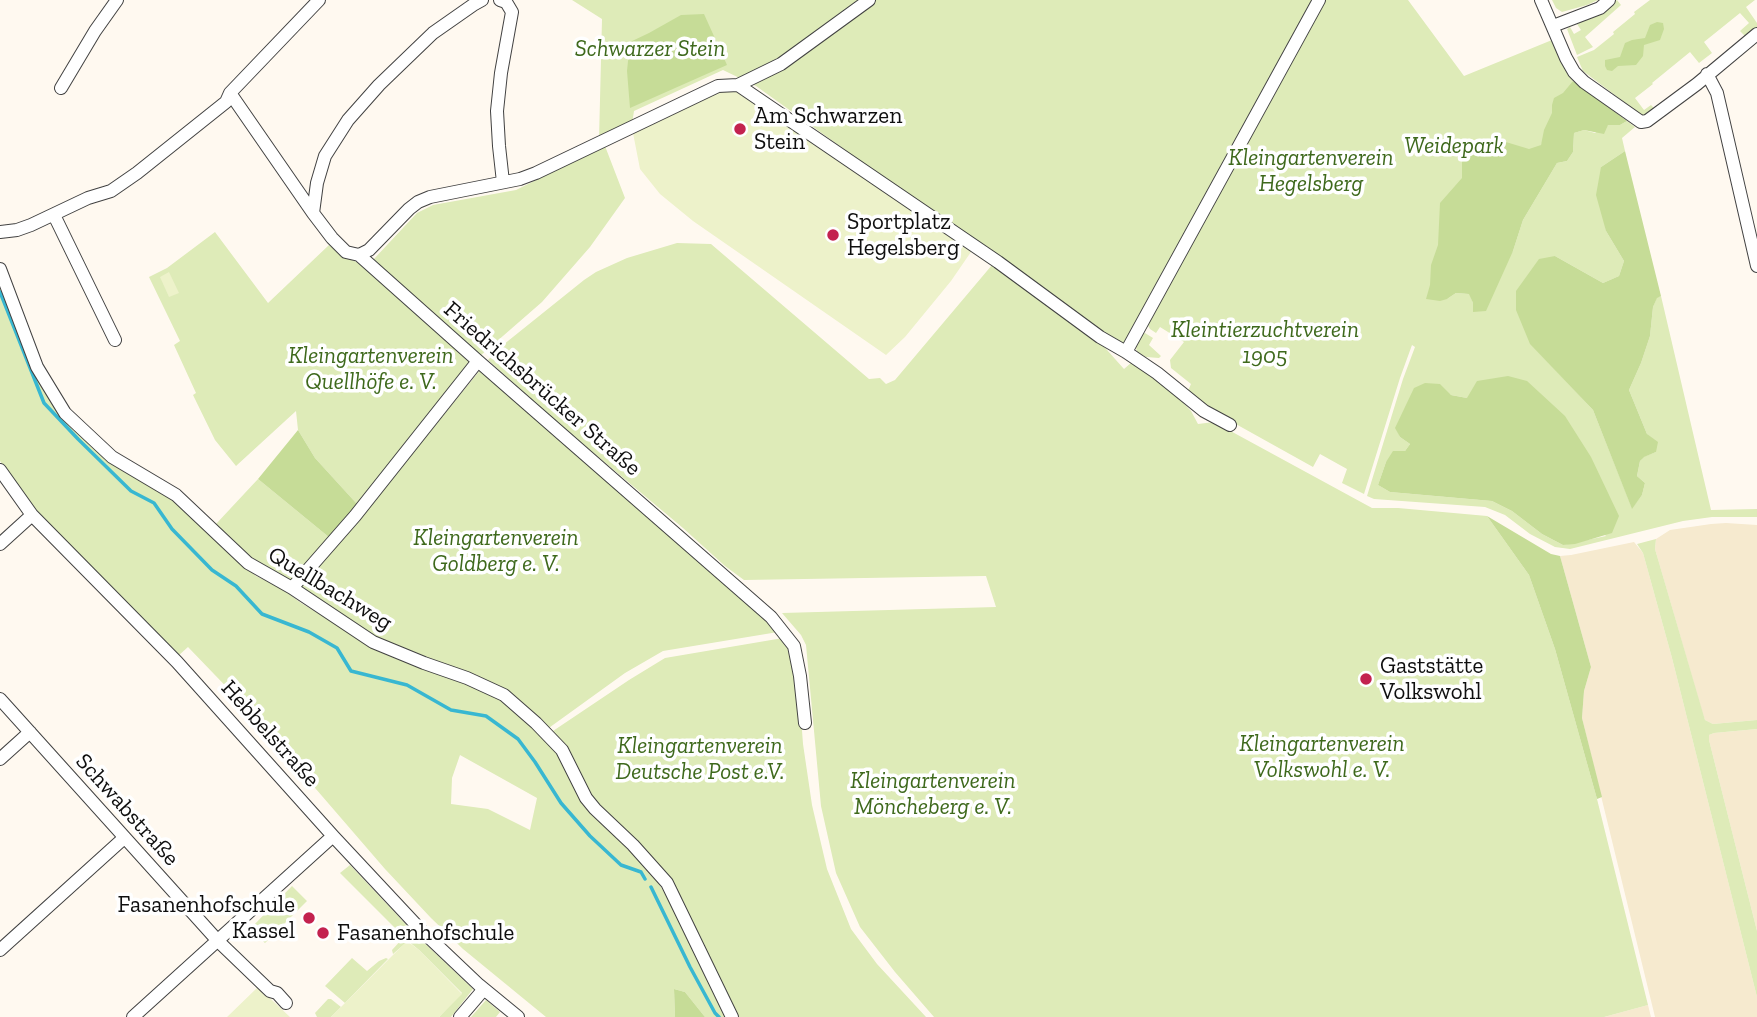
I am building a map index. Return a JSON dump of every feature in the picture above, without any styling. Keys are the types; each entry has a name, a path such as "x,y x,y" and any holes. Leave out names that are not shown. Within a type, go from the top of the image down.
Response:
{"street":[{"path":"61,88 117,0"},
{"path":"0,232 17,230 120,185 226,102 230,93 318,0"},
{"path":"313,213 317,183 325,156 348,120 379,85 433,33 482,0"},
{"path":"501,0 506,2 512,12 497,111 503,182"},
{"path":"359,255 369,250 418,202 437,195 520,179 718,86 742,83 781,64 869,0"},
{"path":"1126,352 1319,0"},
{"path":"1541,0 1574,72 1641,122 1647,121 1757,34"},
{"path":"1553,26 1600,8 1609,0"},
{"path":"1707,74 1717,93 1757,266"},
{"path":"742,83 998,262 1100,337 1157,373 1204,411 1230,425"},
{"name":"Friedrichsbrücker Straße","path":"230,93 331,238 346,252 359,255 771,617 794,646 805,723"},
{"path":"54,215 115,340"},
{"name":"Quellbachweg","path":"0,269 37,367 65,413 113,457 176,495 247,563 292,588 373,642 504,695 536,723 562,750 586,798 595,809 633,845 667,883 732,1017"},
{"path":"292,588 355,516 478,361"},
{"name":"Hebbelstraße","path":"0,470 32,515 177,662 420,929 518,1017"},
{"path":"0,544 32,515"},
{"name":"Schwabstraße","path":"0,699 218,941 286,1003"},
{"path":"0,759 30,732"},
{"path":"133,1017 333,836"},
{"path":"0,950 124,838"},
{"path":"460,1017 484,989"}],"shaded area":[{"path":"1726,523 1757,525 1757,720 1713,724 1705,720 1702,711 1655,549 1656,539 1670,530"},
{"path":"1634,542 1643,553 1672,658 1757,997 1757,1017 1655,1017 1582,718 1584,691 1591,667 1560,556"},
{"path":"1757,729 1757,931 1709,735"},
{"path":"1648,1005 1651,1017 1604,1017"}],"green space":[{"name":"Schwarzer Stein","path":"572,0 1312,0 1125,344 1102,334 756,86 723,70 634,111 632,124 599,140 602,19"},
{"path":"1325,0 1408,0 1464,76 1552,40 1573,81 1541,145 1447,299 1456,293 1470,294 1473,303 1513,251 1523,220 1557,163 1567,161 1573,152 1574,133 1584,130 1595,133 1608,125 1620,125 1627,121 1635,127 1622,138 1625,151 1601,167 1606,231 1624,261 1619,276 1603,283 1555,256 1531,344 1593,410 1632,508 1642,495 1645,483 1637,476 1640,461 1656,452 1629,390 1650,336 1653,307 1657,297 1661,296 1711,510 1757,509 1757,517 1712,517 1683,521 1570,549 1555,547 1530,534 1505,515 1485,507 1374,499 1367,496 1415,347 1412,345 1400,378 1364,494 1342,483 1347,469 1320,454 1313,467 1216,413 1187,393 1191,384 1171,368 1170,360 1184,342 1160,327 1156,333 1147,324","holes":["1415,388 1467,398 1606,536 1563,545 1492,501 1390,492 1378,485 1386,462 1405,451 1410,444 1400,437 1396,428"]},
{"path":"1552,0 1598,0 1562,12"},
{"path":"1617,0 1621,5 1585,37 1593,47 1577,55 1567,29 1570,27 1574,34 1581,30 1577,24 1603,11"},
{"path":"1650,0 1755,0 1746,7 1757,27 1745,36 1740,31 1749,23 1740,13 1704,42 1712,53 1699,63 1690,52 1635,98 1644,110 1651,105 1654,108 1643,115 1583,71 1577,57 1594,50"},
{"name":"Schwarzer Stein","path":"704,14 727,65 630,108 627,71 630,42 681,15"},
{"path":"1663,23 1664,29 1660,40 1644,45 1643,56 1636,65 1607,70 1605,60 1620,57 1625,43 1645,38 1650,25"},
{"path":"1573,81 1627,121 1620,125 1608,125 1604,134 1584,130 1574,133 1573,152 1567,161 1557,163 1523,220 1513,251 1486,311 1473,312 1469,294 1456,293 1440,301 1426,299 1431,265 1438,245 1440,203 1462,178 1462,162 1471,145 1496,139 1529,149 1541,145 1554,98 1563,93"},
{"name":"Sportplatz Hegelsberg","path":"737,88 973,249 951,281 905,337 886,355 693,221 660,194 640,169 633,133 719,90"},
{"name":"Kleingartenverein Quellhöfe e. V.","path":"605,146 625,198 590,247 542,302 480,356 373,260 417,213 433,205 516,190"},
{"path":"1625,151 1661,296 1653,307 1650,336 1629,390 1647,434 1658,442 1656,452 1640,461 1637,476 1645,483 1642,495 1632,509 1593,410 1530,344 1516,310 1516,291 1539,259 1555,256 1603,283 1619,276 1624,261 1606,231 1596,195 1601,167"},
{"path":"215,232 268,303 329,245 343,256 368,267 473,362 357,504 315,458 298,430 296,411 236,466 215,440 193,395 196,393 174,345 180,341 149,277 167,268"},
{"path":"677,243 711,244 869,379 880,378 886,384 895,380 992,265 1099,341 1124,369 1132,362 1172,391 1191,411 1198,424 1214,422 1372,508 1487,516 1529,575 1555,649 1597,799 1648,1005 1604,1017 934,1017 860,927 836,873 821,806 806,645 782,613 996,607 986,576 744,580 559,424 488,360 498,349 596,272 627,258"},
{"path":"169,272 179,293 169,297 160,277"},
{"path":"0,283 63,417 170,498 256,576 281,588 371,645 503,699 561,753 584,802 654,876 678,915 730,1017 705,1017 685,992 674,989 675,1017 546,1017 463,949 431,918 385,869 240,701 188,647 178,656 35,511 0,461","holes":["460,755 537,798 530,830 488,809 451,804 452,778"]},
{"path":"1145,333 1153,338 1149,345 1161,356 1159,358 1146,357 1137,352 1135,343 1140,334"},
{"name":"Kleingartenverein Goldberg e. V.","path":"481,369 778,632 663,651 625,673 546,730 505,694 375,639 299,589"},
{"path":"1508,376 1527,381 1565,416 1591,457 1619,516 1612,533 1563,545 1492,501 1390,492 1378,485 1393,451 1405,451 1410,444 1400,437 1395,428 1414,388 1425,383 1440,384 1451,395 1467,398 1477,381"},
{"path":"298,430 315,458 357,504 330,538 258,479"},
{"path":"258,479 330,538 292,581 256,564 216,524"},
{"path":"1487,516 1551,554 1560,556 1591,667 1584,691 1582,718 1602,797 1597,799 1555,649 1529,575"},
{"path":"1656,539 1655,549 1705,720 1713,724 1757,720 1757,729 1714,733 1709,735 1709,740 1757,931 1757,997 1672,658 1643,553 1637,544"},
{"name":"Kleingartenverein Deutsche Post e.V.","path":"783,638 791,648 798,676 803,744 812,805 827,869 851,929 877,964 926,1017 735,1017 668,878 597,805 550,733 665,658"},
{"path":"350,865 415,934 473,989 451,1017 439,1017 462,993 408,941 393,954 392,950 404,937 340,873"},
{"path":"292,886 307,901 265,943 250,929"},
{"path":"407,941 462,994 439,1017 331,1017"},
{"path":"352,958 367,971 379,961 388,959 345,1003 325,986"},
{"path":"258,987 290,1017 227,1017"},
{"path":"674,989 685,992 705,1017 675,1017"},
{"path":"328,999 341,1007 331,1017 317,1017 315,1013"},
{"path":"486,1000 500,1012 496,1017 471,1017"}],"waterway":[{"path":"0,292 44,403 131,491 154,503 172,529 212,570 236,586 262,614 309,632 337,648 351,671 407,685 451,710 486,716 518,739 561,803 590,836 621,865 641,872 645,879"},
{"path":"651,887 690,967 719,1017"}],"place":[{"name":"Am Schwarzen Stein","path":"740,129"},
{"name":"Sportplatz Hegelsberg","path":"833,235"},
{"name":"Gaststätte Volkswohl","path":"1366,679"},
{"name":"Fasanenhofschule Kassel","path":"309,918"},
{"name":"Fasanenhofschule","path":"323,933"}],"park label":[{"name":"Weidepark","path":"1454,146"},
{"name":"Kleingartenverein Hegelsberg","path":"1311,171"},
{"name":"Kleintierzuchtverein 1905","path":"1265,343"},
{"name":"Kleingartenverein Volkswohl e. V.","path":"1322,757"},
{"name":"Kleingartenverein Möncheberg e. V.","path":"933,794"}]}
